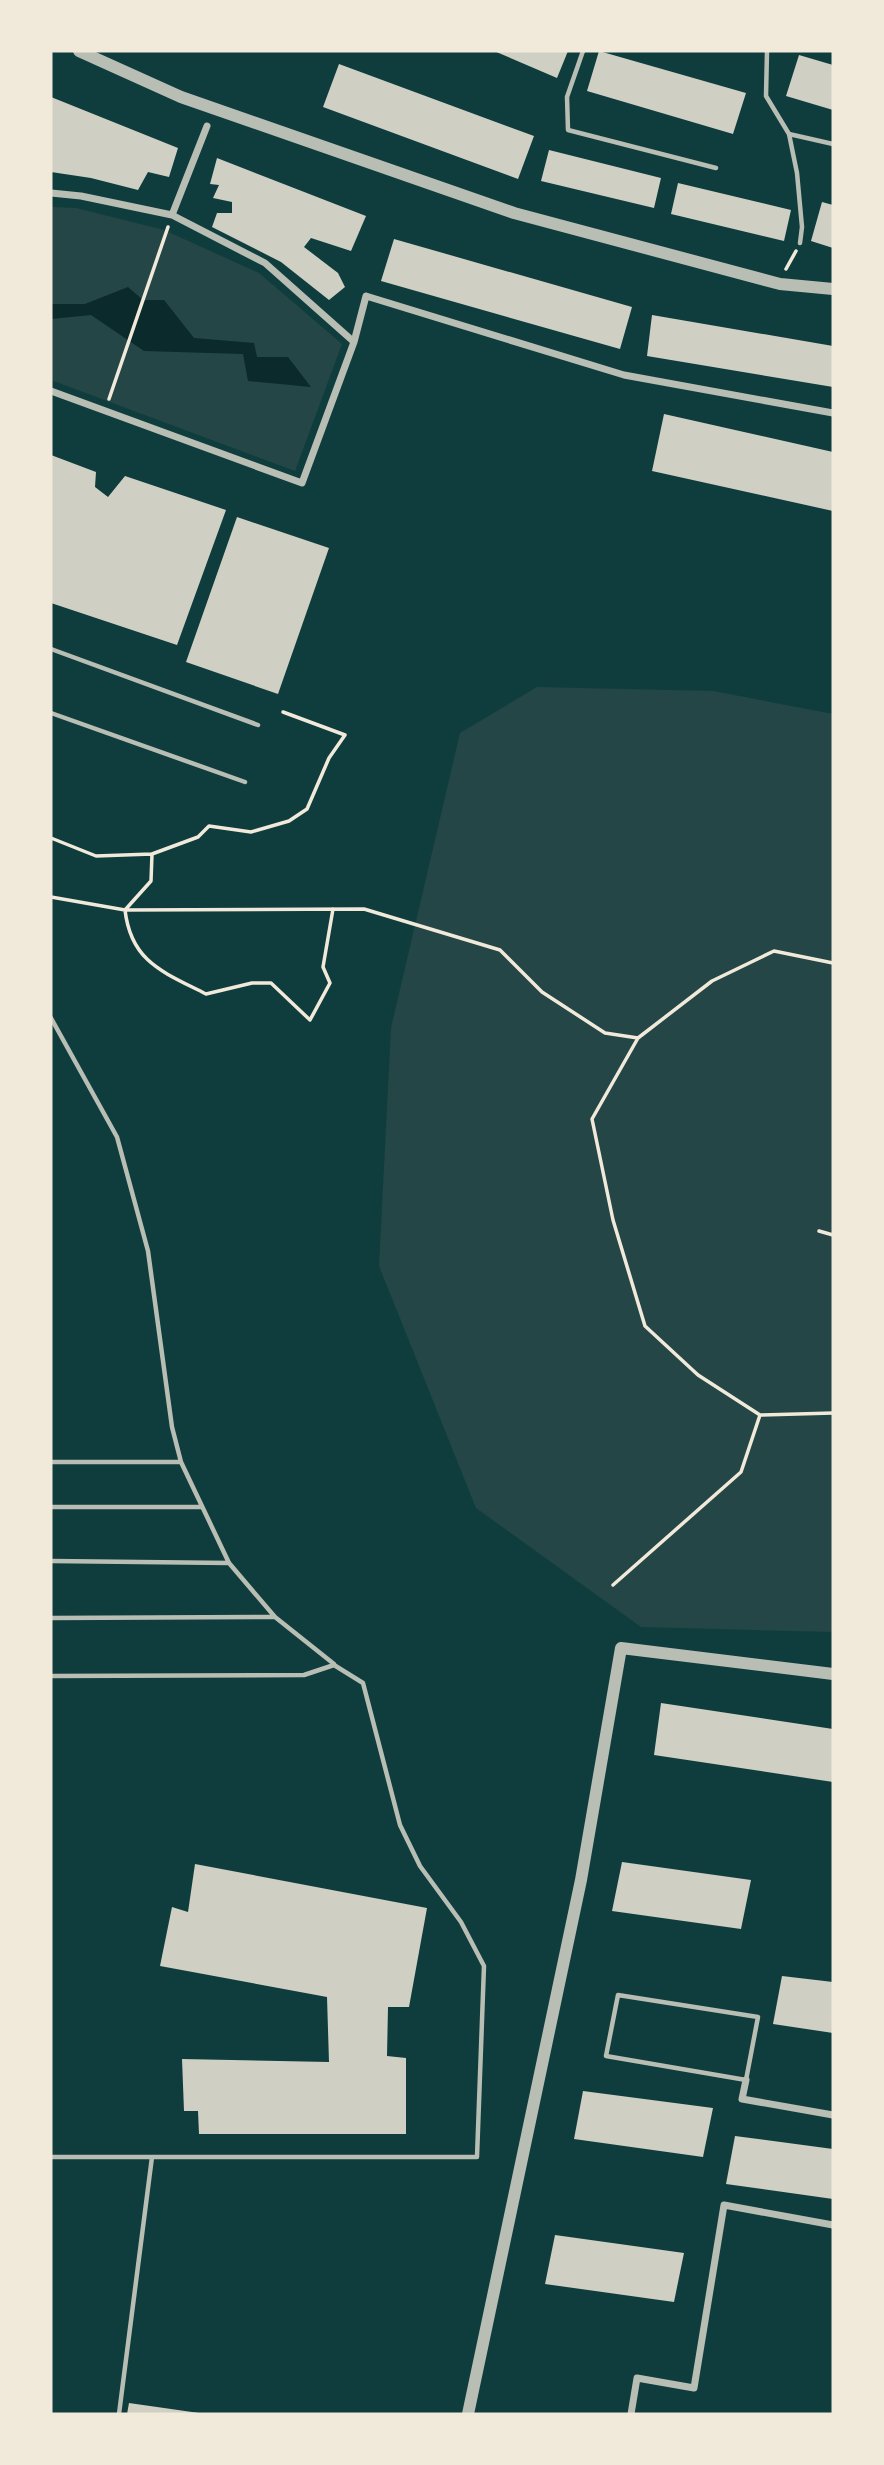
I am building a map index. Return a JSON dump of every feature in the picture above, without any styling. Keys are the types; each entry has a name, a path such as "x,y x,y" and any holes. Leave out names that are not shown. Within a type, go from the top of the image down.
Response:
{"street":[{"path":"79,51 180,97 514,213 780,284 833,289"},
{"path":"172,215 207,126"},
{"path":"51,193 81,196 172,215 265,263 354,342"},
{"path":"51,391 302,483 354,342 366,296 624,375 833,413"},
{"path":"468,2414 581,1880 621,1648 833,1674"},
{"path":"746,2080 742,2099 833,2115"},
{"path":"631,2414 637,2378 694,2388 724,2205 833,2225"}],"lane":[{"path":"583,51 567,97 568,130 716,168"},
{"path":"767,51 766,96 789,134 797,173 802,227 800,243"},
{"path":"789,134 833,144"},
{"path":"51,649 258,725"},
{"path":"51,713 245,782"},
{"path":"51,1017 117,1137 148,1251 172,1427 180,1462 229,1563 275,1618 334,1665 363,1683 400,1825 420,1866 461,1922 484,1966 477,2157 51,2157"},
{"path":"51,1462 180,1462"},
{"path":"51,1507 201,1507"},
{"path":"51,1562 229,1563"},
{"path":"51,1618 275,1618"},
{"path":"51,1676 304,1675 334,1665"},
{"path":"618,1994 758,2017 746,2080 606,2056 618,1994"},
{"path":"119,2414 152,2157"}],"path":[{"path":"104,410 172,215"},
{"path":"784,273 800,243"},
{"path":"51,838 96,856 152,854 198,838 209,826 251,832 289,821 307,809 329,758 345,735 283,712"},
{"path":"152,854 151,881 125,909 128,935 153,967 206,994 252,983 271,983 310,1020 330,983 323,967 333,909"},
{"path":"51,897 125,909 364,909 500,950 542,992 605,1033 638,1038"},
{"path":"833,963 774,951 712,981 638,1038 592,1119 613,1220 645,1326 698,1375 760,1415 833,1413"},
{"path":"819,1231 833,1235"},
{"path":"613,1585 741,1472 760,1415"}],"shaded area":[{"path":"51,207 76,208 164,230 259,273 342,344 295,471 51,380"},
{"path":"128,287 143,300 164,300 194,338 254,343 257,357 288,357 311,387 248,381 243,354 144,351 91,315 51,319 51,304 85,304"},
{"path":"537,687 713,691 833,714 833,1632 641,1627 476,1508 379,1266 391,1028 460,733"}],"building":[{"path":"494,51 568,51 557,78"},
{"path":"599,51 746,93 733,134 587,91"},
{"path":"799,55 833,65 833,110 786,96"},
{"path":"339,64 534,136 518,179 323,107"},
{"path":"51,97 178,148 169,177 148,172 138,190 91,178 51,172"},
{"path":"549,150 661,178 654,208 541,181"},
{"path":"217,158 366,216 351,251 311,238 304,247 338,273 345,287 329,300 281,262 212,227 217,213 232,213 232,202 213,198 219,185 210,184"},
{"path":"678,183 791,210 784,241 671,214"},
{"path":"822,202 833,205 833,248 811,241"},
{"path":"394,239 632,307 620,349 381,281"},
{"path":"652,315 833,346 833,387 647,356"},
{"path":"664,414 833,452 833,511 652,471"},
{"path":"51,455 96,472 95,487 108,497 125,476 226,510 177,645 51,603"},
{"path":"237,517 329,548 278,694 186,662"},
{"path":"661,1703 833,1729 833,1782 654,1755"},
{"path":"622,1862 751,1880 741,1929 612,1911"},
{"path":"195,1864 427,1908 409,2007 388,2007 387,2056 406,2058 406,2134 199,2134 198,2111 184,2111 182,2059 329,2062 327,1997 160,1966 172,1907 188,1912"},
{"path":"782,1976 833,1982 833,2033 773,2024"},
{"path":"583,2091 713,2108 703,2157 574,2139"},
{"path":"735,2136 833,2149 833,2199 726,2184"},
{"path":"555,2235 684,2253 674,2302 545,2284"},
{"path":"129,2403 199,2413 199,2414 127,2414"}]}
